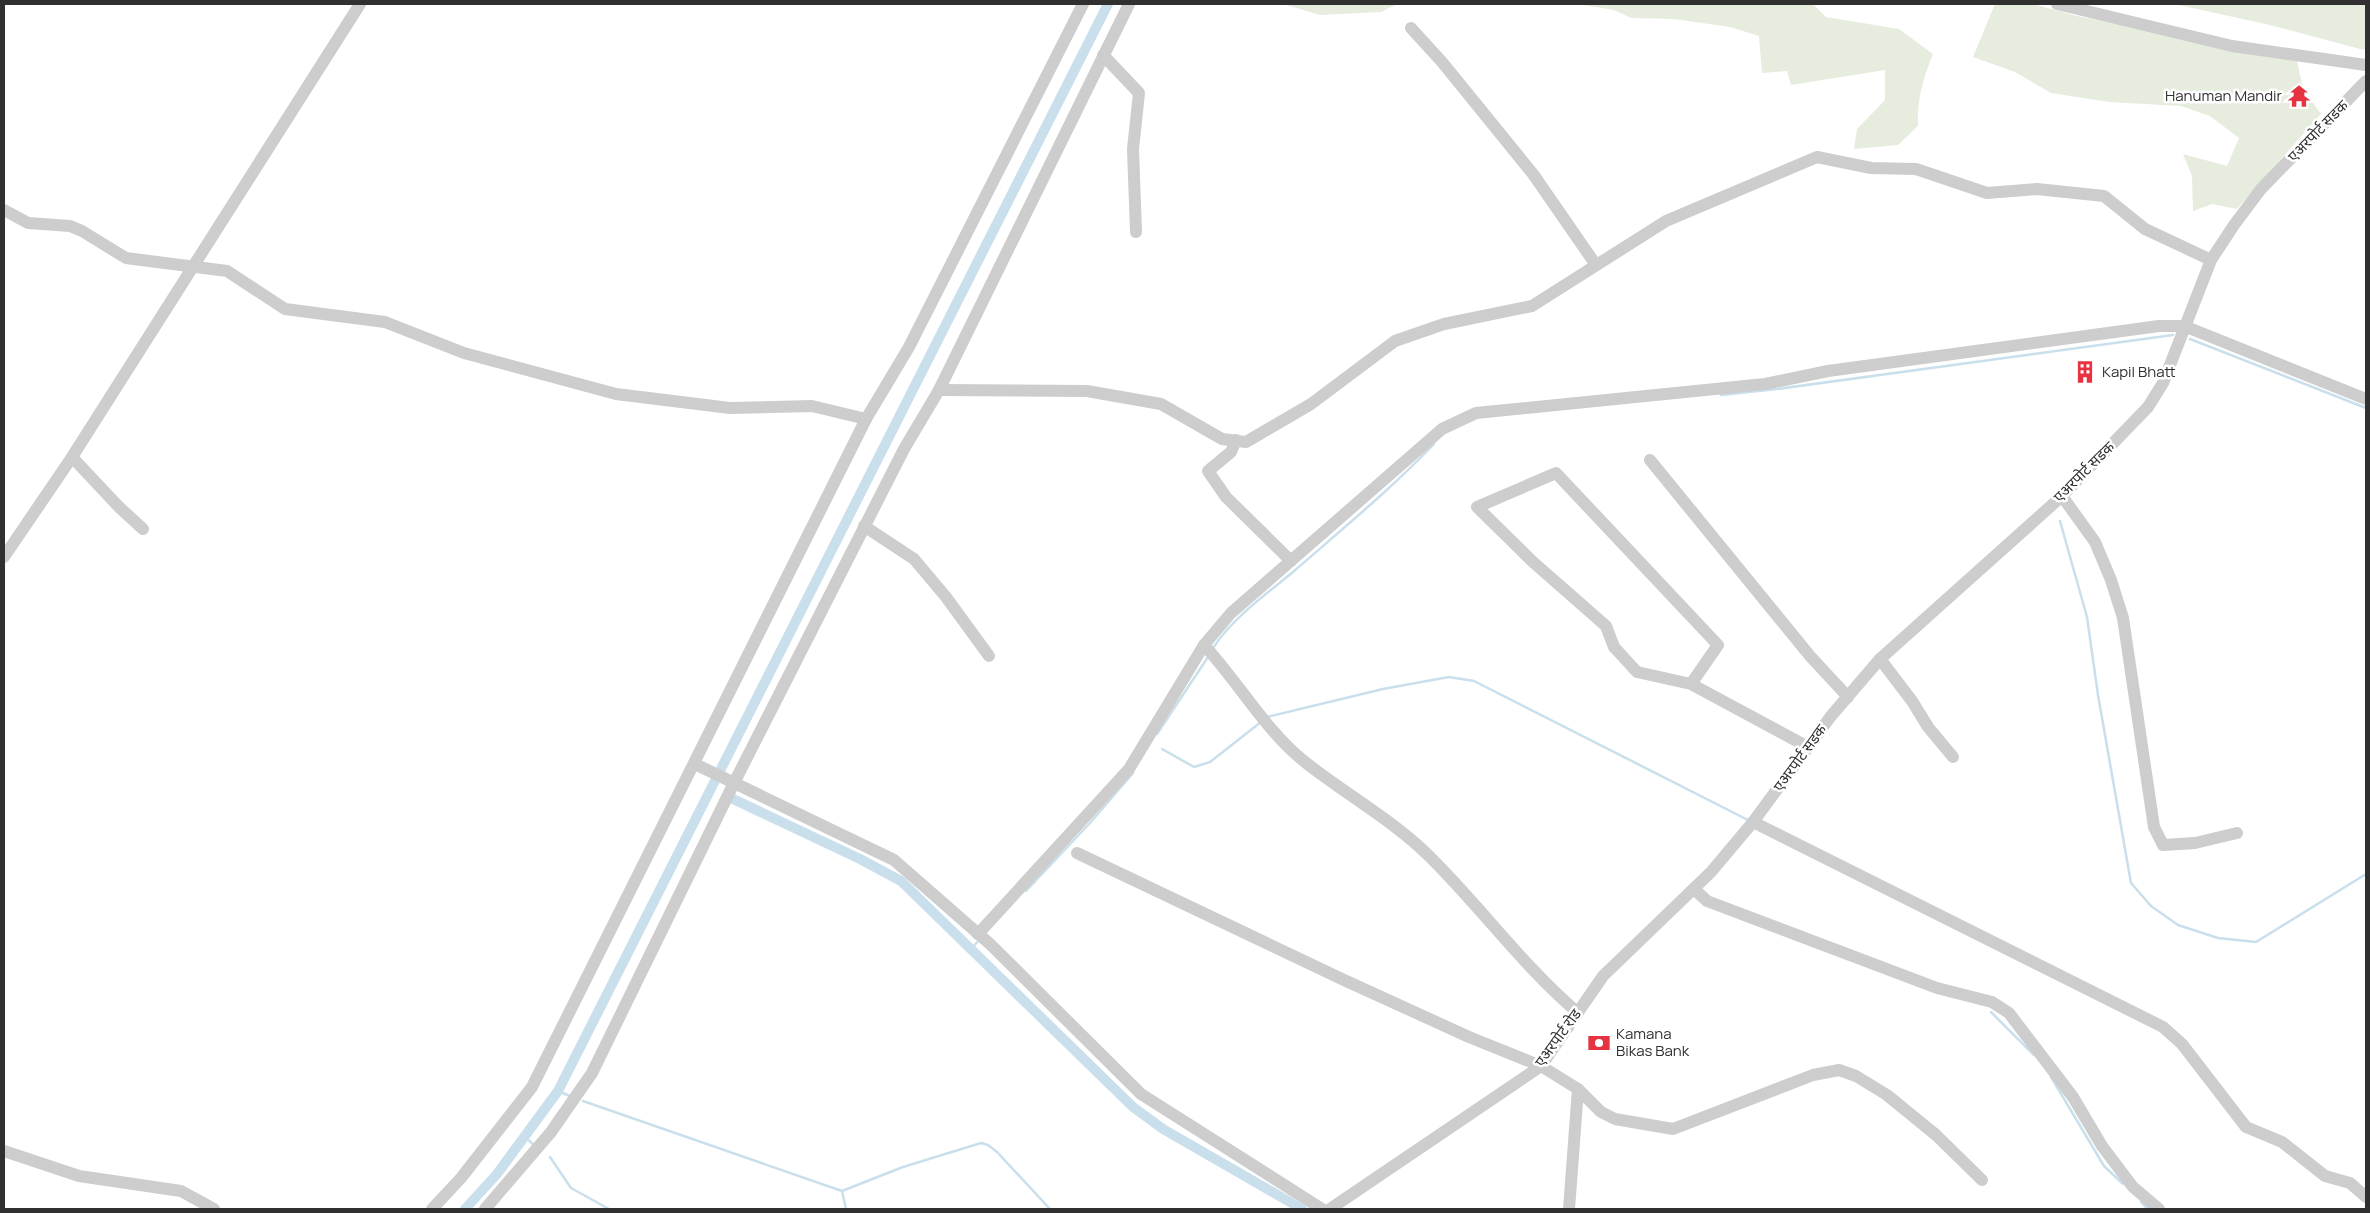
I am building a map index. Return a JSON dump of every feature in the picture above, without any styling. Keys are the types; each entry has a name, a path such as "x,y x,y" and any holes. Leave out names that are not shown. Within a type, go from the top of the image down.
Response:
{"street":[{"path":"4,557 72,456 360,4"},
{"path":"432,1209 460,1178 532,1086 699,766 866,419 909,347 1082,4"},
{"path":"485,1209 551,1132 592,1073 734,783 864,526 904,449 939,390 1129,4"},
{"path":"2057,4 2232,46 2366,65"},
{"path":"1411,28 1442,62 1533,174 1596,265"},
{"path":"1103,55 1139,93 1133,150 1136,232"},
{"name":"एअरपोर्ट सडक","path":"1751,824 1808,747 1880,660 2062,496 2148,407 2163,383 2211,260 2261,189 2366,81"},
{"path":"939,390 1086,391 1152,402 1161,404 1222,439 1246,442 1311,404 1395,341 1444,324 1532,306 1666,221 1817,157 1871,168 1916,170 1987,193 2037,189 2104,196 2146,229 2211,260"},
{"path":"4,210 28,222 70,226 82,231 126,258 227,271 285,309 386,322 464,352 616,394 730,408 812,406 866,419"},
{"path":"983,938 1129,769 1204,645 1231,613 1442,429 1476,413 1764,384 1838,370 2159,326 2184,326 2366,399"},
{"path":"1236,440 1231,452 1208,471 1226,497 1291,561"},
{"path":"72,456 120,508 143,529"},
{"path":"1650,460 1810,656 1848,697"},
{"path":"1691,684 1718,645 1556,473 1478,507 1533,562 1606,626 1614,647 1638,672 1691,684 1808,747"},
{"path":"2062,496 2095,542 2114,587 2122,618 2154,827 2163,845 2196,843 2237,833"},
{"path":"864,526 914,559 989,656"},
{"path":"1204,645 1260,717 1304,762 1345,790 1428,854 1545,984 1577,1012"},
{"path":"1880,660 1912,701 1928,727 1953,758"},
{"path":"699,766 894,860 983,938 1141,1094 1322,1209"},
{"path":"1751,824 2162,1027 2182,1044 2246,1126 2282,1142 2325,1176 2350,1183 2366,1197"},
{"name":"एअरपोर्ट रोड","path":"1330,1209 1540,1066 1603,976 1711,872 1751,824"},
{"path":"1077,853 1388,1000 1469,1037 1540,1066 1578,1089 1601,1112 1614,1119 1673,1129 1813,1075 1839,1070 1856,1076 1887,1095 1936,1135 1982,1180"},
{"path":"1694,889 1707,901 1937,988 1992,1002 2009,1013 2073,1098 2102,1146 2133,1187 2159,1209"},
{"path":"1569,1209 1578,1089"},
{"path":"4,1151 79,1176 181,1191 214,1209"}],"green space":[{"path":"1283,4 1397,4 1381,12 1320,15"},
{"path":"1577,4 1813,4 1826,17 1899,29 1933,54 1921,89 1918,126 1898,145 1854,149 1857,129 1885,100 1885,70 1791,85 1787,71 1762,73 1759,36 1730,27 1674,19 1631,18 1614,10"},
{"path":"1995,4 2033,4 2077,16 2243,49 2296,56 2303,89 2321,114 2237,209 2212,204 2193,211 2192,176 2183,154 2227,166 2239,138 2210,116 2181,106 2109,102 2051,93 2015,72 1973,57"},
{"path":"2174,4 2366,4 2366,48 2364,50 2270,25"}],"waterway":[{"path":"465,1209 497,1174 558,1091 1108,4"},
{"path":"1721,395 2173,335"},
{"path":"2190,339 2366,408"},
{"path":"1213,648 1240,617 1400,478 1434,444"},
{"path":"2060,521 2087,617 2098,695 2131,883 2151,906 2178,925 2218,938 2256,942 2366,874"},
{"path":"1157,734 1208,657"},
{"path":"1267,717 1383,689 1449,677 1474,681 1748,820"},
{"path":"1162,749 1194,767 1210,762 1261,722"},
{"path":"1026,891 1090,823 1133,773"},
{"path":"731,798 860,859 901,881 1133,1107 1163,1129 1302,1209"},
{"path":"972,948 979,940"},
{"path":"1991,1012 2034,1055"},
{"path":"2051,1077 2104,1166 2123,1184"},
{"path":"558,1091 570,1096"},
{"path":"583,1101 842,1191 846,1209"},
{"path":"525,1137 534,1145"},
{"path":"842,1191 903,1167 981,1143 988,1145 997,1152 1050,1209"},
{"path":"550,1157 571,1188 609,1209"},
{"path":"2141,1202 2148,1209"}],"place":[{"name":"Hanuman Mandir","path":"2299,96"},
{"name":"Kapil Bhatt","path":"2085,372"},
{"name":"Kamana Bikas Bank","path":"1599,1043"}]}
